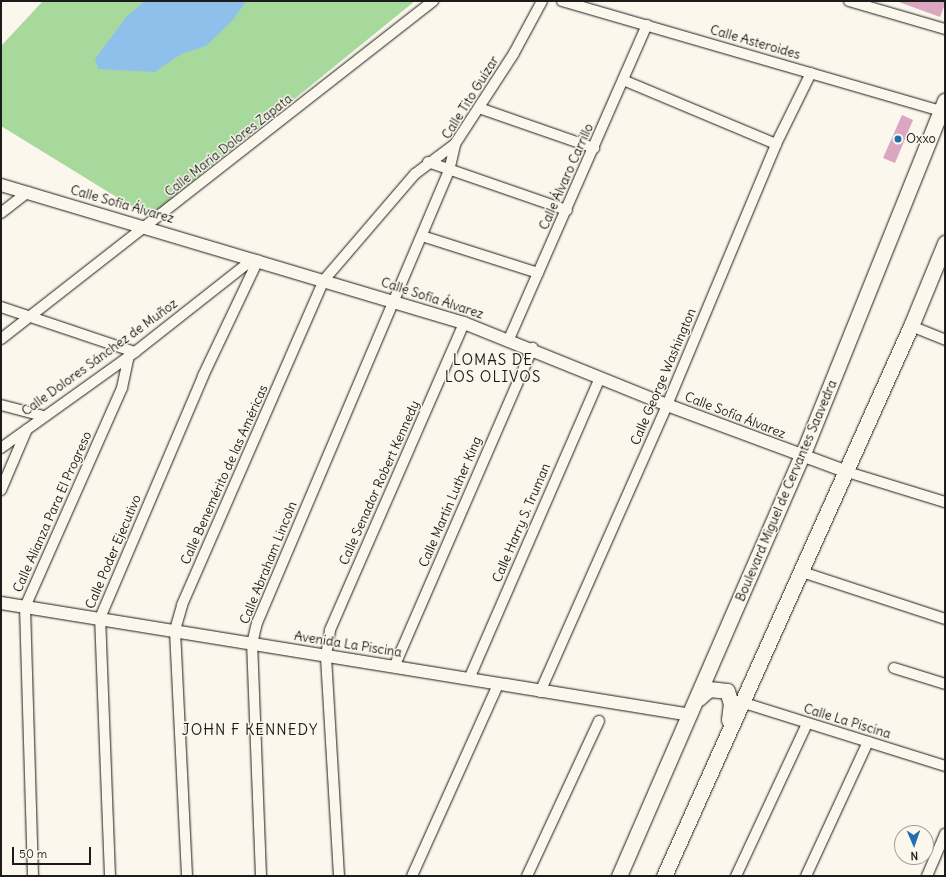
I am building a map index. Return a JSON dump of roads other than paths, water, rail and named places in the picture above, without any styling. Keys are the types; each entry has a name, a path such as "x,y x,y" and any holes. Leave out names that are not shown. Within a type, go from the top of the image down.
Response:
{"main road":[{"name":"Boulevard Miguel de Cervantes Saavedra","path":"619,876 699,698 802,456 944,108"},
{"path":"664,876 799,571 911,326 945,243"},
{"path":"699,698 709,689 727,691 731,703 726,734"}],"street":[{"name":"Calle María Dolores Zapata","path":"1,339 433,1"},
{"name":"Calle Tito Guízar","path":"394,302 450,171 455,144 479,108 542,1"},
{"name":"Calle Asteroides","path":"562,1 811,73 944,108"},
{"path":"849,1 873,4 945,30"},
{"name":"Calle Álvaro Carrillo","path":"509,339 647,26"},
{"name":"Calle George Washington","path":"540,692 667,405 776,144 811,73"},
{"path":"623,80 776,144"},
{"path":"479,108 594,148"},
{"name":"Calle Benemérito de las Américas","path":"187,876 175,630 182,605 324,280 428,162 455,144"},
{"path":"428,162 450,171 567,210"},
{"name":"Calle Sofía Álvarez","path":"1,185 255,259 464,323 533,348 600,378 667,405 844,471"},
{"path":"1,213 28,192"},
{"path":"422,236 538,273"},
{"name":"Calle Dolores Sánchez de Muñoz","path":"1,448 43,416 132,354 255,259"},
{"name":"Calle Poder Ejecutivo","path":"110,876 100,618 203,376 255,259"},
{"name":"Calle Abraham Lincoln","path":"261,876 252,644 272,584 394,302"},
{"path":"1,307 132,354"},
{"name":"Calle Senador Robert Kennedy","path":"339,876 326,656 340,604 464,323"},
{"path":"911,326 945,340"},
{"name":"Calle Martín Luther King","path":"394,667 533,348"},
{"name":"Calle Alianza Para El Progreso","path":"33,876 25,607 122,388 132,354"},
{"name":"Calle Harry S. Truman","path":"469,679 600,378"},
{"path":"1,404 43,416"},
{"path":"1,490 28,428"},
{"path":"844,471 945,502"},
{"path":"799,571 945,619"},
{"name":"Avenida La Piscina","path":"1,603 175,630 540,692 691,714"},
{"path":"894,668 945,684"},
{"path":"412,876 498,684"},
{"name":"Calle La Piscina","path":"741,702 807,724 945,766"},
{"path":"527,876 599,721"},
{"path":"736,876 807,724"},
{"path":"806,876 868,742"},
{"path":"927,876 945,834"}],"water":[{"path":"145,1 245,1 245,3 232,21 206,46 181,54 155,72 98,69 95,59 127,16"}],"place":[{"name":"Oxxo","path":"898,139"}],"district":[{"name":"LOMAS DE LOS OLIVOS","path":"493,368"},
{"name":"JOHN F KENNEDY","path":"250,730"}]}
